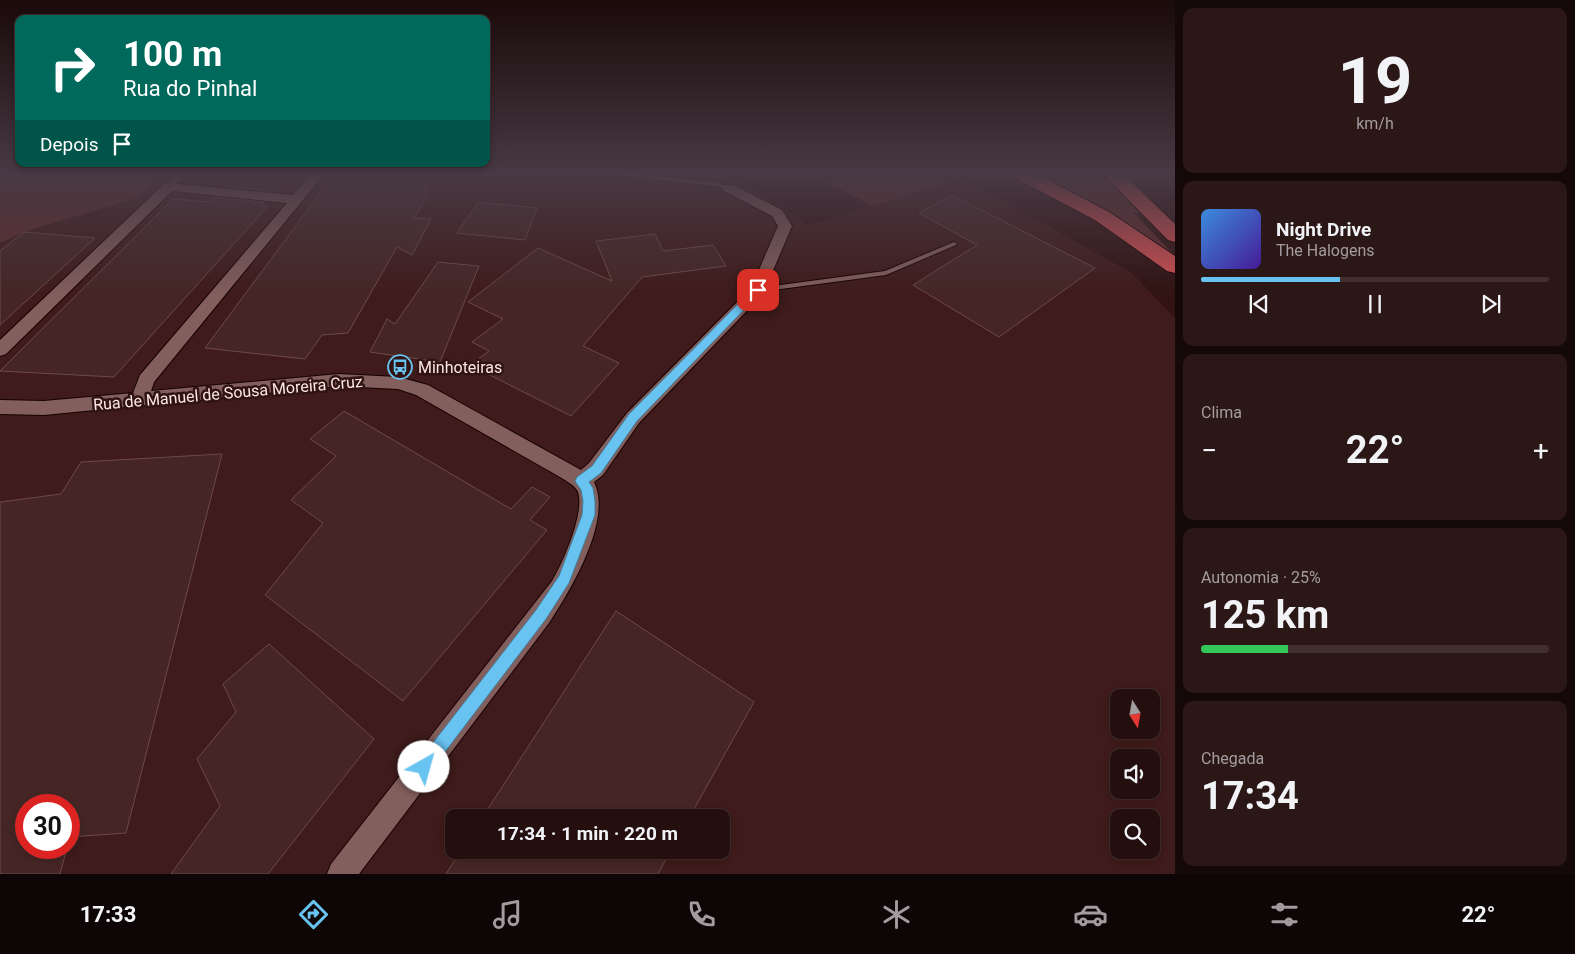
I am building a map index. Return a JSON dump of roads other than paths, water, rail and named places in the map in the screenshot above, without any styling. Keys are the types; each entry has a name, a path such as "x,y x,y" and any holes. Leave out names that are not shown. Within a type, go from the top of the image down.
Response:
{"highway":[{"path":"1098,214 1175,266"},
{"path":"1152,214 1175,236"}],"street":[{"path":"0,350 141,214"},
{"path":"139,400 146,380 286,214"},
{"path":"341,874 541,615 564,579 588,515 589,501 587,488 581,481 596,469 633,418 758,290 785,226 777,214"},
{"name":"Rua de Manuel de Sousa Moreira Cruz","path":"0,408 44,408 339,380 398,383 422,390 567,471 581,481"}],"lane":[{"path":"758,290 886,273 954,244"}],"place":[{"name":"Minhoteiras","path":"400,367"}]}
